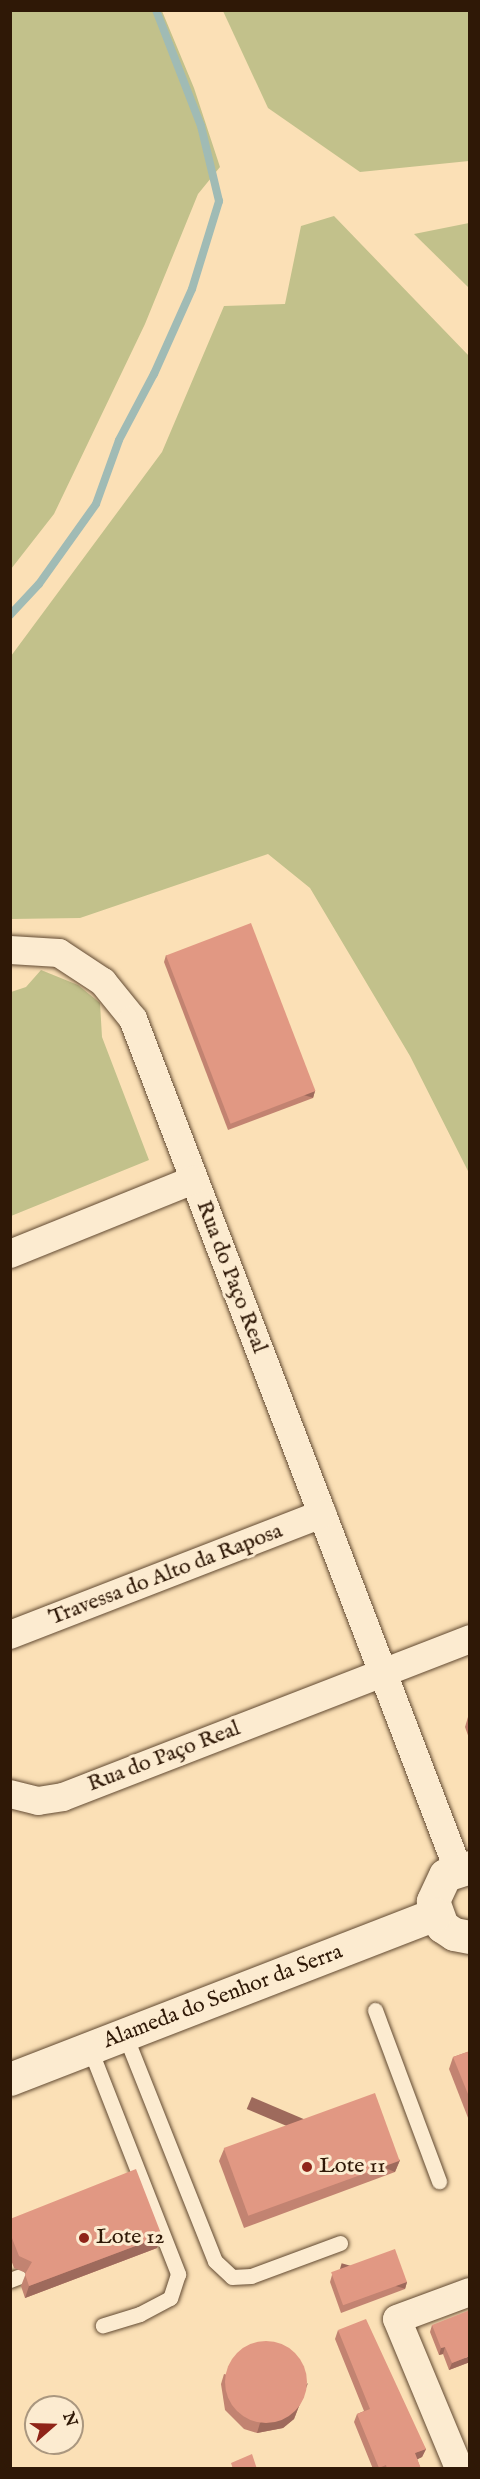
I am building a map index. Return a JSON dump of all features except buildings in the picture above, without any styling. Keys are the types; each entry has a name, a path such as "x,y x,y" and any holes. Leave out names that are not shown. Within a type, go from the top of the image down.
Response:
{"street":[{"name":"Rua do Paço Real","path":"10,950 59,953 104,982 133,1019 383,1673 464,1868"},
{"path":"10,1254 194,1180"},
{"name":"Travessa do Alto da Raposa","path":"10,1635 322,1514"},
{"name":"Rua do Paço Real","path":"10,1794 38,1801 63,1797 470,1639"},
{"path":"464,1868 436,1887 435,1914 454,1934 470,1937"},
{"name":"Alameda do Senhor da Serra","path":"10,2079 435,1914"},
{"path":"461,2459 397,2319 470,2292"}],"lane":[{"path":"375,2010 439,2181"},
{"path":"125,2035 204,2215 215,2260 232,2277 251,2276 340,2242"},
{"path":"90,2049 178,2274 170,2298 140,2314 104,2325"}],"shaded area":[{"path":"11,10 162,11 194,88 220,167 198,194 145,324 54,514 11,569"},
{"path":"223,11 469,11 469,161 360,172 268,108"},
{"path":"334,216 469,356 469,1173 410,1056 310,888 268,854 80,918 11,919 11,656 162,452 224,306 285,304 301,226"},
{"path":"470,223 469,288 414,234"},
{"path":"41,970 78,985 100,1003 102,1037 149,1160 11,1216 11,992 26,987"}],"waterway":[{"path":"10,615 39,584 96,504 119,440 154,374 192,289 219,201 201,126 156,10"}],"place":[{"name":"Lote 11","path":"307,2167"},
{"name":"Lote 12","path":"84,2238"}]}
